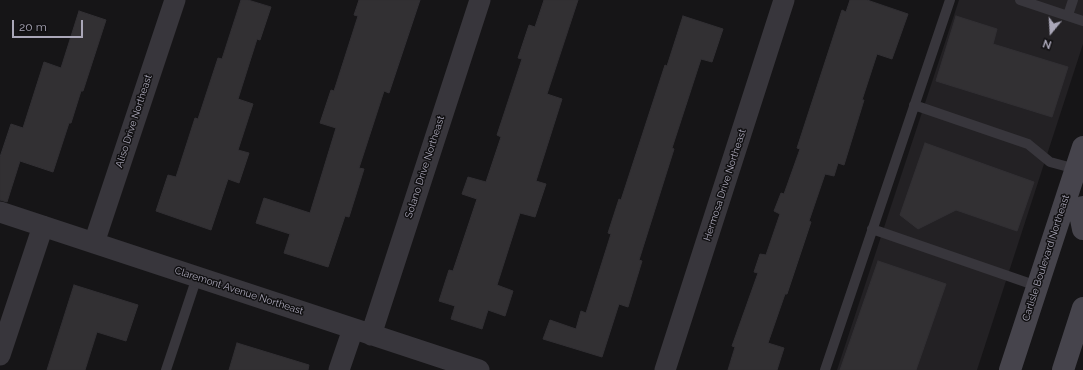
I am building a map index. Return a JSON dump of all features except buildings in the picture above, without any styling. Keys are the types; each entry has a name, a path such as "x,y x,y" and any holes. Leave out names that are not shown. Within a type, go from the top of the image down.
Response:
{"main road":[{"name":"Carlisle Boulevard Northeast","path":"1010,370 1083,146"},
{"path":"1083,207 1081,219 1083,229"},
{"path":"1063,370 1083,308"}],"street":[{"name":"Aliso Drive Northeast","path":"94,243 175,0"},
{"name":"Solano Drive Northeast","path":"339,370 362,332 480,0"},
{"name":"Hermosa Drive Northeast","path":"665,370 784,0"},
{"name":"Claremont Avenue Northeast","path":"0,212 479,370"},
{"path":"0,355 43,226"}],"lane":[{"path":"825,370 950,0"},
{"path":"1020,0 1083,21"},
{"path":"1068,16 1072,0"},
{"path":"914,105 1028,144 1050,162 1076,169"},
{"path":"872,229 1037,286"},
{"path":"166,370 197,277"}],"shaded area":[{"path":"959,0 1083,0 1083,44 977,370 837,370"}]}
